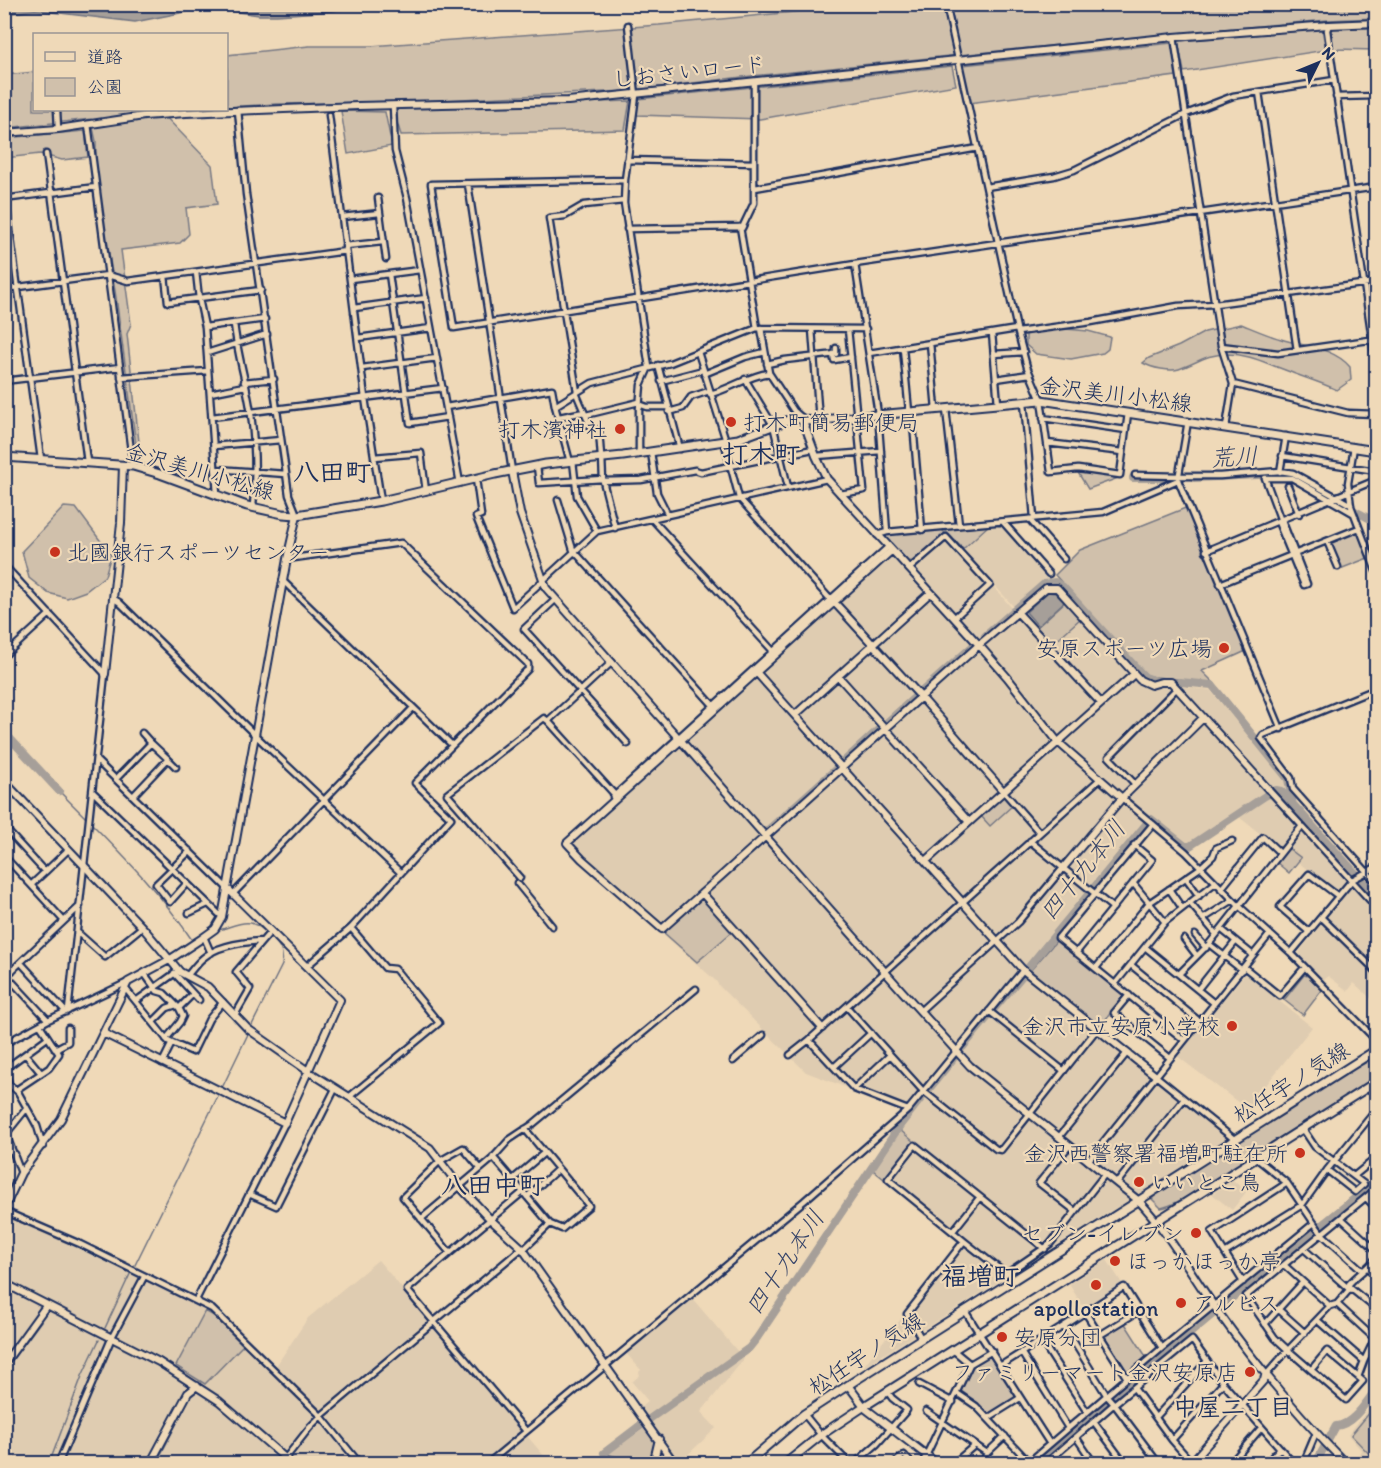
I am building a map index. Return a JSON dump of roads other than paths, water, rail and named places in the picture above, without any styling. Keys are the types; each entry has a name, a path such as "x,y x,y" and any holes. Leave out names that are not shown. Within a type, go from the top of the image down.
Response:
{"main road":[{"name":"金沢美川小松線","path":"4,458 133,466 253,507 283,514 297,514 426,491 537,466 680,449 725,441 750,436 794,418 819,420 1041,400 1377,451"},
{"name":"松任宇ノ気線","path":"746,1464 804,1414 848,1385 1377,1050"},
{"name":"松任宇ノ気線","path":"785,1464 821,1435 887,1391 1377,1082"}],"street":[{"path":"946,4 1018,330 1030,374 1041,400 1051,472 1078,469 1120,475 1128,413"},
{"path":"1329,24 1327,30 1336,97 1363,284 1374,339 1377,397"},
{"name":"しおさいロード","path":"228,111 568,101 1174,37 1329,24 1377,24"},
{"path":"628,25 636,95 624,201 649,367 641,385 639,454"},
{"path":"1174,37 1221,346 1233,384 1226,427"},
{"path":"986,187 1054,176 1074,170 1186,114 1233,96 1334,80"},
{"path":"627,229 741,226 742,228 754,203 754,82"},
{"path":"1259,92 1297,350"},
{"path":"1336,97 1377,96"},
{"path":"393,106 395,151 426,298 460,483"},
{"path":"4,1044 48,1020 126,985 169,960 215,929 222,917 254,734 297,514 289,495 246,194 237,110"},
{"path":"57,111 58,129"},
{"name":"しおさいロード","path":"4,133 58,129 144,116 222,111"},
{"path":"329,115 380,500"},
{"path":"88,124 133,466"},
{"path":"755,188 978,148"},
{"path":"46,154 87,462"},
{"path":"627,160 754,163"},
{"path":"625,180 431,184 454,328 855,264 1377,187"},
{"path":"468,184 512,471 520,513 543,582 679,740 955,1050 970,1065 1139,1201 1156,1221 1265,1376 1346,1464"},
{"path":"4,186 40,459"},
{"path":"5,199 96,187"},
{"path":"378,198 386,259"},
{"path":"615,528 603,480 599,430 591,428 576,392 549,218 565,216 584,205 624,201"},
{"path":"342,217 380,213"},
{"path":"741,226 749,282 769,373 794,411 802,418 827,479 1008,677 1058,742 1185,852 1221,889 1291,953 1377,1041"},
{"path":"4,290 108,275 128,281 257,264 383,242"},
{"path":"855,264 878,414 887,532"},
{"path":"350,279 420,270"},
{"path":"196,272 205,327 217,494"},
{"path":"389,274 410,423 448,417"},
{"path":"165,276 168,302 261,290"},
{"path":"869,353 992,333 1091,322 1178,306 1215,304 1377,282"},
{"path":"354,308 426,298"},
{"path":"205,327 265,319"},
{"path":"234,323 236,344 251,413 256,472 253,507"},
{"path":"358,338 431,328"},
{"path":"555,406 592,383 698,352 759,328 866,329"},
{"path":"812,329 819,420"},
{"path":"840,494 864,490 848,329"},
{"path":"992,333 998,404"},
{"path":"207,353 267,334"},
{"path":"1221,346 1278,353 1374,339"},
{"path":"930,343 936,409"},
{"path":"767,364 836,354 836,348"},
{"path":"903,348 922,530"},
{"path":"698,352 725,441 739,498 921,697 1039,832"},
{"path":"662,381 703,372 765,352"},
{"path":"994,354 1024,352"},
{"path":"833,354 834,360 851,357"},
{"path":"362,368 437,358"},
{"path":"658,365 680,449"},
{"path":"4,381 120,367"},
{"path":"121,377 208,371"},
{"path":"559,417 639,403 647,407 669,410 683,408 691,397 720,392 745,379 769,373"},
{"path":"996,379 1030,374"},
{"path":"210,393 274,379"},
{"path":"745,379 773,425 788,488"},
{"path":"1233,384 1348,413 1377,414"},
{"path":"212,417 443,388"},
{"path":"446,407 552,389 571,462 576,496 597,531"},
{"path":"1024,402 1031,519 1064,559"},
{"path":"946,408 959,525"},
{"path":"1043,418 1126,430"},
{"path":"1188,421 1179,478 1206,551 1281,729"},
{"path":"563,432 589,423"},
{"path":"1279,474 1286,436"},
{"path":"214,446 281,440"},
{"path":"1047,443 1123,452"},
{"path":"1354,447 1348,483 1351,505 1377,571"},
{"path":"537,466 539,483 641,480 695,470 701,472 780,455 881,451"},
{"path":"651,452 657,493 668,515"},
{"path":"374,457 421,453 426,491"},
{"path":"1282,456 1377,471"},
{"path":"67,1011 114,599 123,465"},
{"path":"217,469 286,474"},
{"path":"1134,475 1179,478 1293,473 1353,513"},
{"path":"1279,474 1264,479 1307,584 1304,585 1294,554"},
{"path":"877,536 887,532 1103,512 1179,478"},
{"path":"476,479 481,515 476,517 513,608 597,531 827,479"},
{"path":"1206,551 1375,481"},
{"path":"1288,486 1299,514"},
{"path":"1333,499 1351,505"},
{"path":"558,500 575,552 713,705"},
{"path":"652,519 773,651"},
{"path":"1003,522 1050,574"},
{"path":"1220,584 1359,528"},
{"path":"909,570 946,537 990,585 954,618"},
{"path":"1327,541 1338,567"},
{"path":"287,559 401,543 528,664 528,669 415,783 451,818 351,928 307,966"},
{"path":"552,926 518,880 447,794 544,718 614,796 756,672 889,549"},
{"path":"4,565 105,674"},
{"path":"283,581 452,745"},
{"path":"832,601 713,705 679,740 567,843 662,929 979,645 1046,588 1057,588 1140,680 1151,685 1171,682 1377,907"},
{"path":"795,716 930,593"},
{"path":"114,599 401,873"},
{"path":"556,599 524,628 628,744"},
{"path":"1018,613 1101,703"},
{"path":"4,656 50,614"},
{"path":"548,721 612,662"},
{"path":"756,672 1023,970 1234,1139"},
{"path":"926,861 1134,674"},
{"path":"838,676 969,822"},
{"path":"1135,784 1109,757 1177,688"},
{"path":"1377,689 1263,735 1261,738 1291,778 1293,789 1365,872 1377,882"},
{"path":"233,894 413,708"},
{"path":"920,1011 1018,922 1122,798 1203,718"},
{"path":"142,733 177,767"},
{"path":"116,779 151,743"},
{"path":"134,796 168,759"},
{"path":"96,760 190,851 269,933 340,999 285,1123 196,1300"},
{"path":"790,1055 847,1007 1100,778"},
{"path":"6,786 142,927 169,960 192,995 199,1000"},
{"path":"93,792 222,917"},
{"path":"1153,824 1058,938 1184,1040"},
{"path":"1179,974 1208,946 1302,826"},
{"path":"4,827 45,872"},
{"path":"1221,889 1263,837 1281,853"},
{"path":"1030,841 1113,908"},
{"path":"1096,968 1149,903 1200,868 1213,856 1216,848 1232,841"},
{"path":"1076,953 1152,860 1134,845"},
{"path":"31,885 68,850"},
{"path":"187,883 170,902 156,884 190,851"},
{"path":"4,856 64,921"},
{"path":"1291,953 1353,879 1377,867"},
{"path":"1309,932 1280,907 1309,873 1338,896"},
{"path":"1186,878 1198,896"},
{"path":"1134,883 1166,922"},
{"path":"1115,984 1166,922 1215,883"},
{"path":"1169,889 1182,908"},
{"path":"702,893 822,1028"},
{"path":"1203,918 1233,900"},
{"path":"1190,903 1216,934"},
{"path":"189,913 208,904"},
{"path":"48,1020 6,977 80,906"},
{"path":"1321,917 1377,971"},
{"path":"77,932 105,957 142,927"},
{"path":"349,1097 439,1023 395,969 385,968 351,928"},
{"path":"1221,928 1253,955"},
{"path":"235,1015 250,989 236,972 269,933"},
{"path":"1088,1161 1270,934"},
{"path":"1195,935 1280,996 1304,968"},
{"path":"204,937 211,953"},
{"path":"1184,939 1197,956"},
{"path":"187,976 203,958 211,953 243,942 262,941"},
{"path":"1198,989 1236,941"},
{"path":"1145,947 1214,1003"},
{"path":"21,963 67,1011"},
{"path":"4,964 12,971"},
{"path":"1131,965 1200,1021"},
{"path":"487,1464 804,1201 908,1110 1023,970"},
{"path":"176,972 208,987 250,1030 335,1089 430,1149 490,1220 522,1249 675,1464"},
{"path":"136,1001 176,972"},
{"path":"144,973 157,991 164,993 178,1007 183,1016 166,1039"},
{"path":"126,985 166,1039 193,1053 209,1019 223,1002"},
{"path":"126,985 61,1119 21,1173 4,1210 80,1244 212,1309 321,1416 360,1464"},
{"path":"421,1218 460,1187 508,1140 525,1129 696,989"},
{"path":"153,1022 167,1008 178,1007 192,995"},
{"path":"1129,995 1114,1013 1170,1058"},
{"path":"847,1007 923,1091 996,1149 1001,1150 1097,1029"},
{"path":"989,1011 1064,1071"},
{"path":"16,1090 49,1068 59,1054 40,1025"},
{"path":"55,1049 68,1042 68,1028"},
{"path":"1371,1035 1377,1029"},
{"path":"103,1033 285,1123"},
{"path":"834,1067 871,1033"},
{"path":"733,1060 763,1035"},
{"path":"43,1146 37,1126 16,1090 9,1084 5,1071 47,1038"},
{"path":"809,1040 854,1089 908,1110"},
{"path":"162,1063 172,1043"},
{"path":"1059,1137 1126,1053"},
{"path":"26,1055 41,1073"},
{"path":"854,1089 890,1055"},
{"path":"249,1194 276,1206 335,1089"},
{"path":"1117,1183 1184,1099"},
{"path":"21,1173 15,1154 5,1135 27,1108"},
{"path":"1225,1253 1302,1205 1377,1110"},
{"path":"493,1157 550,1224 562,1229 589,1206 525,1129"},
{"path":"1303,1129 1315,1147 1364,1184 1355,1192 1328,1170"},
{"path":"1045,1249 915,1145 888,1179 1006,1274 1045,1249 1105,1174"},
{"path":"1069,1146 1039,1183 1075,1211"},
{"path":"4,1148 15,1154"},
{"path":"450,1253 403,1197 440,1161 463,1148 480,1168"},
{"path":"512,1180 544,1153"},
{"path":"1256,1158 1287,1183 1321,1232 1365,1269 1377,1276"},
{"path":"1354,1176 1377,1158"},
{"path":"526,1431 407,1290 490,1220 558,1169"},
{"path":"1243,1282 1212,1232 1287,1183"},
{"path":"1311,1370 1327,1351 1363,1381 1346,1400 1311,1370 1288,1350 1275,1338 1246,1296 1304,1249 1321,1232 1377,1189"},
{"path":"953,1231 980,1197"},
{"path":"1366,1197 1377,1208"},
{"path":"1341,1218 1377,1250"},
{"path":"283,1461 321,1416 550,1224"},
{"path":"957,1393 976,1406 1029,1462 1162,1348 1315,1224"},
{"path":"921,1338 907,1314 964,1241"},
{"path":"1304,1249 1377,1309"},
{"path":"1134,1388 1191,1463 1288,1350 1330,1306 1337,1304 1349,1288 1349,1284 1377,1258"},
{"path":"1284,1265 1330,1306"},
{"path":"58,1464 112,1337 144,1277"},
{"path":"1265,1324 1303,1282"},
{"path":"4,1283 159,1362 228,1408 283,1461 292,1464"},
{"path":"1000,1366 1124,1287 1162,1348"},
{"path":"1337,1304 1376,1338 1358,1377"},
{"path":"4,1364 46,1306"},
{"path":"1278,1309 1305,1333"},
{"path":"965,1311 1050,1444"},
{"path":"1100,1335 1138,1311"},
{"path":"1086,1312 1127,1378"},
{"path":"1317,1320 1364,1361"},
{"path":"1064,1326 1107,1396 1159,1464"},
{"path":"1041,1340 1087,1413"},
{"path":"1045,1464 1113,1404 1192,1340 1223,1383 1294,1464"},
{"path":"953,1350 970,1364"},
{"path":"922,1464 970,1364 992,1351"},
{"path":"1021,1352 1068,1428"},
{"path":"1156,1417 1207,1360"},
{"path":"1172,1440 1223,1383"},
{"path":"919,1384 953,1402"},
{"path":"848,1385 863,1407 938,1464"},
{"path":"150,1464 188,1393 197,1386"},
{"path":"854,1464 892,1428 907,1410 887,1391"},
{"path":"988,1418 1020,1398"},
{"path":"926,1411 987,1453"},
{"path":"804,1414 850,1464"},
{"path":"1094,1422 1125,1464"},
{"path":"1230,1464 1262,1428"},
{"path":"1303,1464 1316,1433"},
{"path":"989,1464 984,1460 987,1453 1005,1436"},
{"path":"1076,1437 1095,1464"},
{"path":"653,1464 658,1439"},
{"path":"953,1464 975,1445"},
{"path":"1266,1464 1280,1448"},
{"path":"892,1464 904,1455 912,1464"},
{"path":"1084,1464 1091,1458"},
{"path":"579,1464 603,1462 621,1464"}],"waterway":[{"name":"荒川","path":"1194,478 1292,475 1331,498"},
{"name":"荒川","path":"1133,478 1172,478"},
{"name":"荒川","path":"1336,500 1346,506"},
{"name":"荒川","path":"1355,511 1376,522"},
{"path":"985,636 1044,584 1055,582 1063,587 1145,677 1154,680"},
{"path":"921,692 974,645"},
{"path":"1180,682 1212,685 1288,779 1293,805"},
{"path":"884,725 915,697"},
{"path":"841,764 879,729"},
{"path":"4,732 59,791"},
{"path":"769,829 837,768"},
{"name":"四十九本川","path":"1151,819 1185,846 1190,846 1265,796 1276,790 1281,791 1376,896"},
{"path":"59,791 87,819"},
{"path":"91,823 157,893 192,940"},
{"name":"四十九本川","path":"1027,969 1147,823"},
{"path":"219,930 249,923 267,933"},
{"path":"251,1027 282,965 280,949 270,936"},
{"name":"四十九本川","path":"994,1009 1022,976"},
{"name":"四十九本川","path":"963,1047 988,1017"},
{"path":"221,1090 249,1032"},
{"name":"四十九本川","path":"929,1089 953,1059"},
{"path":"134,1267 219,1094"},
{"name":"四十九本川","path":"648,1420 749,1348 901,1124 923,1096"},
{"path":"1035,1464 1238,1293 1376,1181"},
{"path":"105,1328 131,1272"},
{"path":"4,1371 41,1321"},
{"path":"49,1464 82,1376 99,1340"},
{"path":"1315,1464 1336,1426 1354,1417 1376,1389"},
{"path":"156,1464 189,1399"},
{"name":"四十九本川","path":"604,1453 642,1424"}],"place":[{"name":"打木町簡易郵便局","path":"731,422"},
{"name":"打木濱神社","path":"620,429"},
{"name":"北國銀行スポーツセンター","path":"55,552"},
{"name":"安原スポーツ広場","path":"1224,648"},
{"name":"金沢市立安原小学校","path":"1232,1026"},
{"name":"金沢西警察署福増町駐在所","path":"1300,1153"},
{"name":"いいとこ鳥","path":"1139,1182"},
{"name":"セブン-イレブン","path":"1196,1233"},
{"name":"ほっかほっか亭","path":"1115,1261"},
{"name":"apollostation","path":"1096,1285"},
{"name":"アルビス","path":"1181,1303"},
{"name":"安原分団","path":"1002,1337"},
{"name":"ファミリーマート金沢安原店","path":"1250,1372"}],"district":[{"name":"打木町","path":"761,454"},
{"name":"八田町","path":"332,472"},
{"name":"八田中町","path":"493,1185"},
{"name":"福増町","path":"980,1276"},
{"name":"中屋二丁目","path":"1233,1407"}]}
